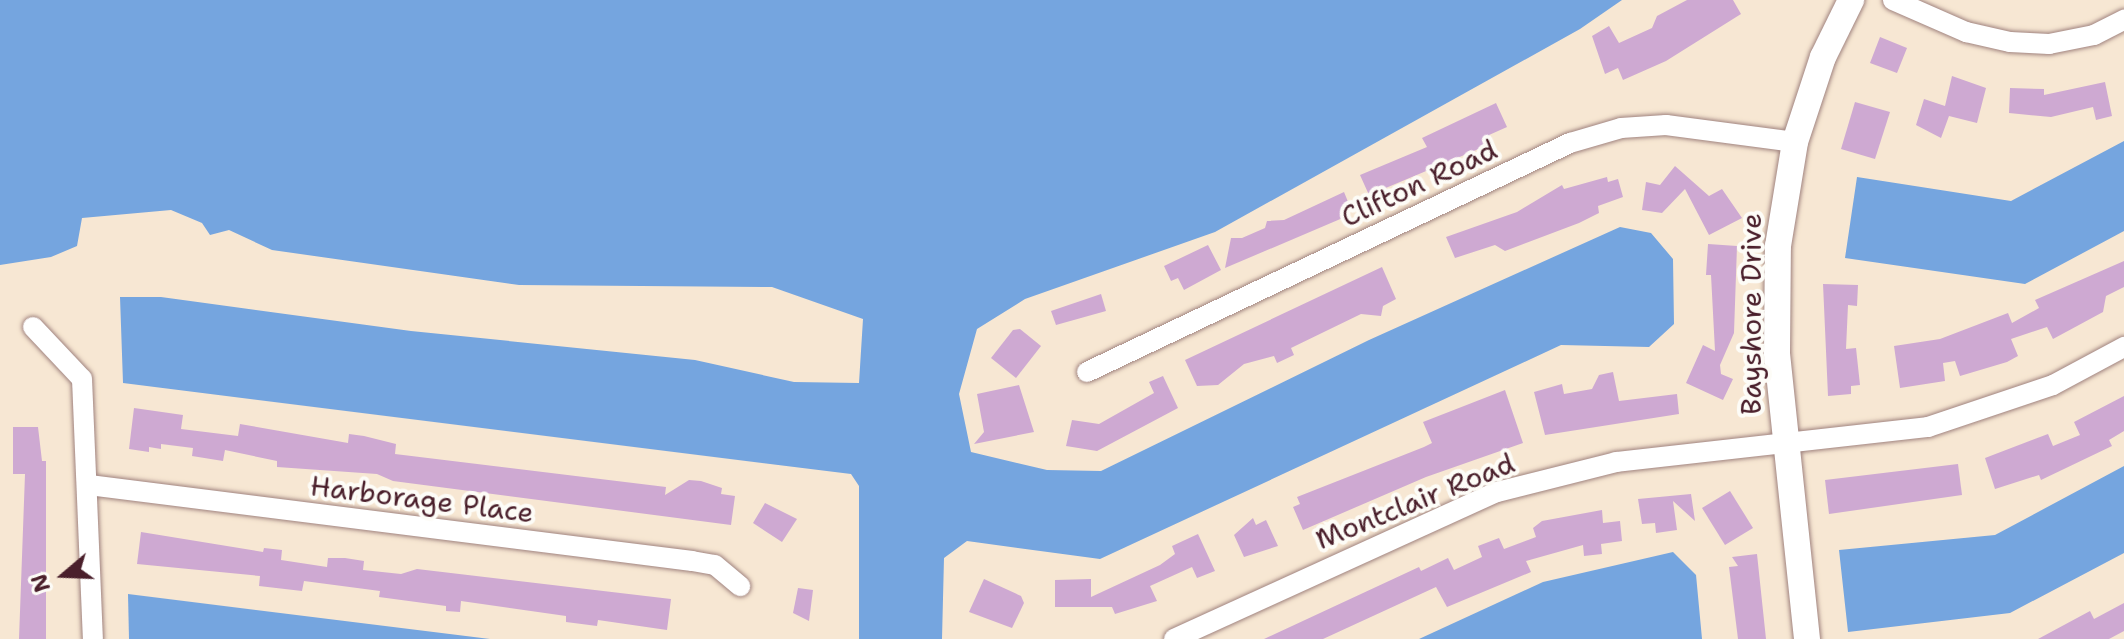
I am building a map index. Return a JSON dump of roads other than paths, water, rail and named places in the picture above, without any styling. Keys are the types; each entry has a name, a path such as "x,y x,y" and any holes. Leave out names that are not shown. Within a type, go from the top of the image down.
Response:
{"street":[{"name":"Bayshore Drive","path":"1807,639 1784,440 1778,246 1795,142 1823,57 1851,0"},
{"path":"1893,0 1966,32 2010,42 2049,44 2094,35 2124,20"},
{"name":"Clifton Road","path":"1087,372 1570,143 1621,128 1666,125 1795,142"},
{"path":"33,327 82,379 89,485 93,639"},
{"name":"Montclair Road","path":"1174,639 1497,492 1616,462 1784,440 1928,427 2053,385 2124,347"},
{"name":"Harborage Place","path":"89,485 692,561 715,565 740,586"}],"water":[{"path":"0,0 1622,0 1580,29 1215,232 1025,299 977,329 959,394 971,452 1047,470 1101,471 1369,340 1620,227 1651,233 1673,259 1674,324 1649,347 1561,345 1100,559 967,541 944,558 942,639 859,639 859,486 851,474 123,383 120,297 161,297 411,331 695,360 794,382 859,383 863,319 772,287 519,285 272,250 229,230 210,235 202,223 171,210 82,218 77,246 51,257 0,265"},
{"path":"2124,141 2124,231 2025,284 1845,258 1857,177 2011,201"},
{"path":"2124,466 2124,553 2010,613 1848,632 1839,550 1995,535"},
{"path":"1673,552 1696,575 1702,639 1419,639 1543,582"},
{"path":"128,594 490,639 129,639"}]}
